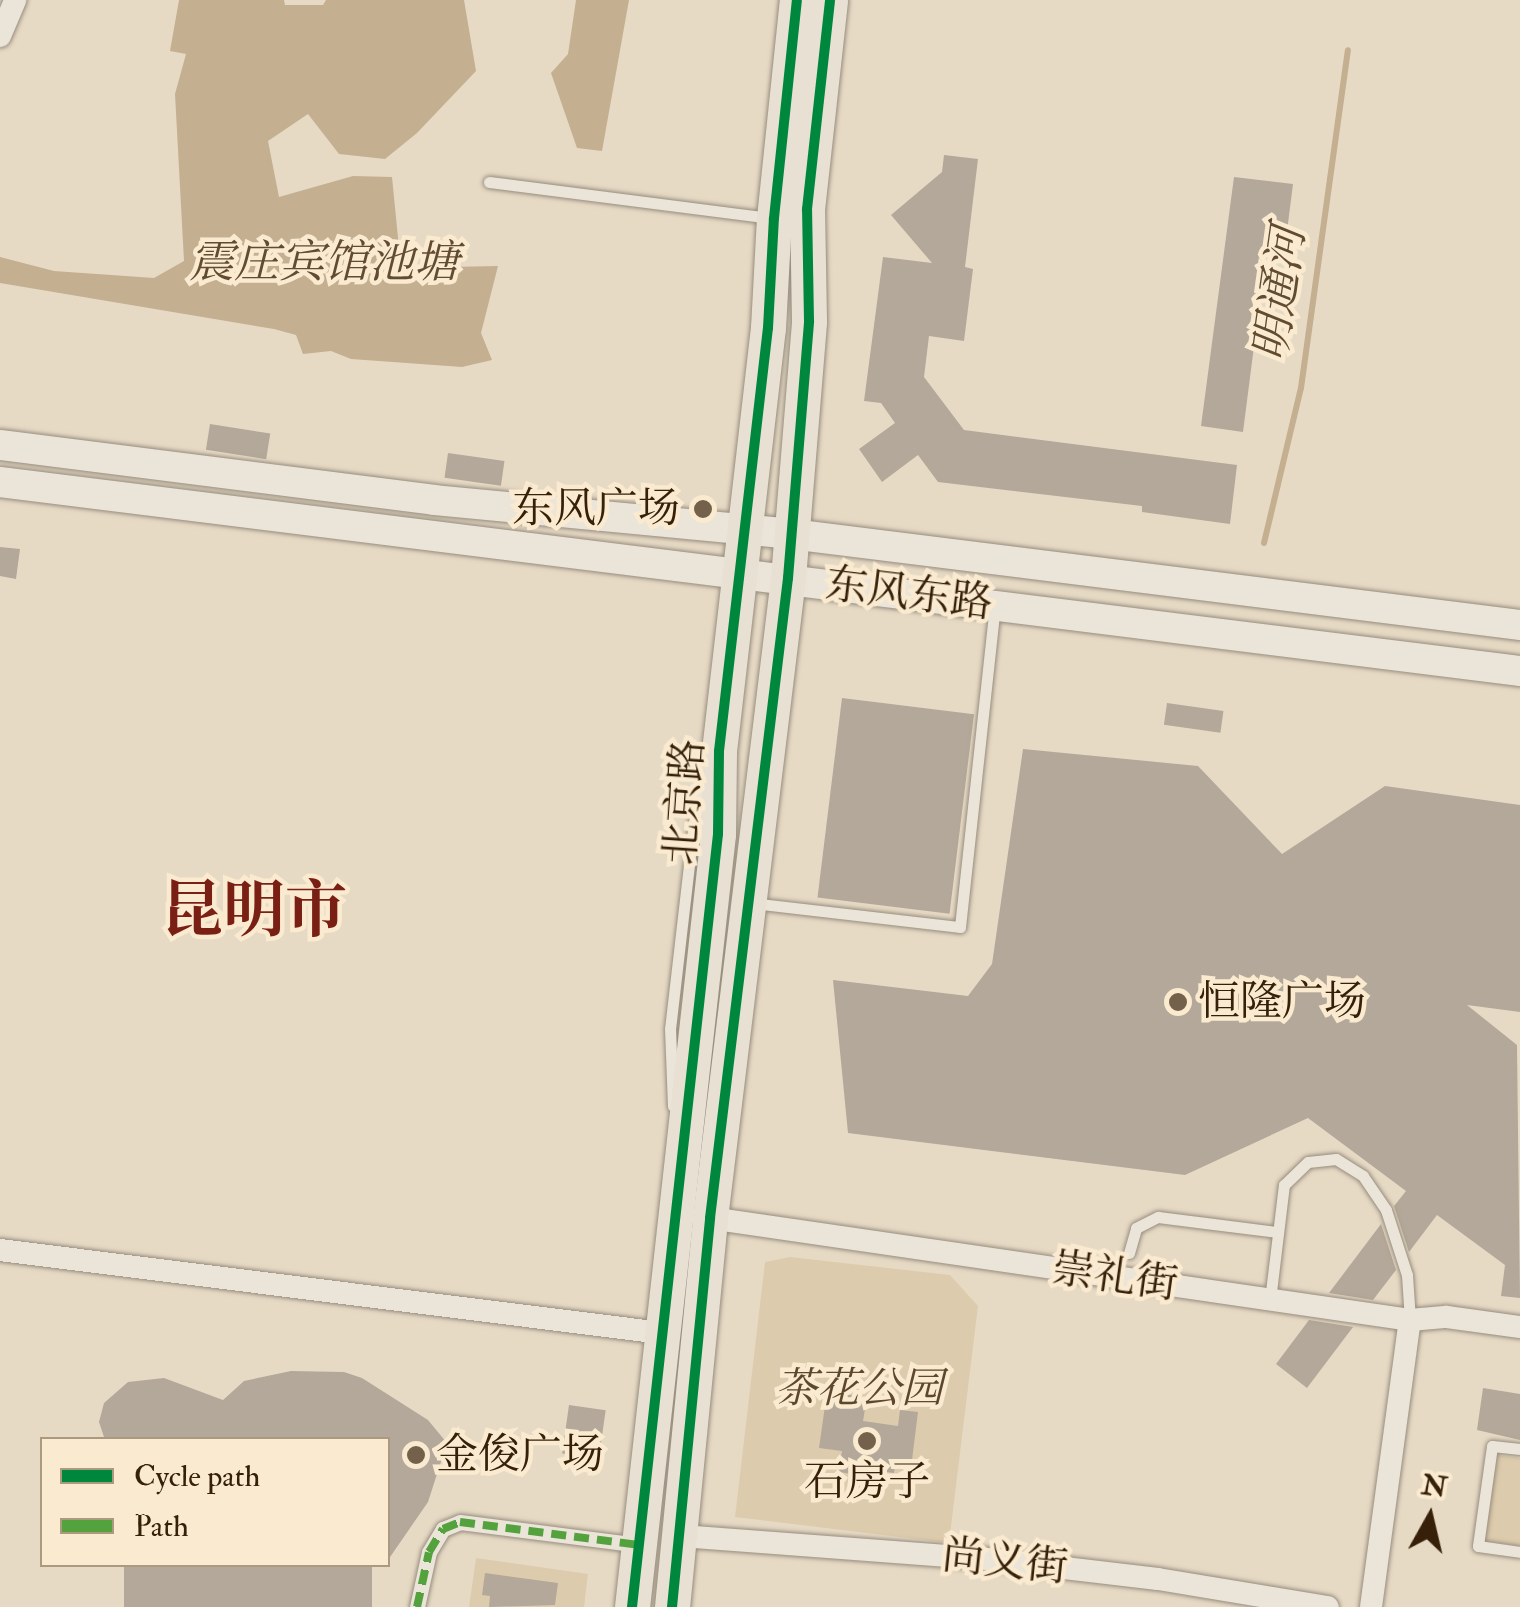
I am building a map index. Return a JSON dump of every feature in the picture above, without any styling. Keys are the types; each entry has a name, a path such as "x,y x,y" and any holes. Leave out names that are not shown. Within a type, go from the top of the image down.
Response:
{"main road":[{"name":"北京路","path":"632,1607 718,834 720,751 768,328 774,218 797,0"},
{"name":"北京路","path":"672,1607 710,1218 788,578 809,321 808,209 830,0"},
{"name":"东风东路","path":"0,445 434,500 791,534 1520,625"},
{"name":"东风东路","path":"0,482 1520,670"}],"street":[{"path":"0,36 14,0"},
{"name":"崇礼街","path":"710,1218 1410,1320 1447,1317 1520,1327"},
{"path":"0,1250 662,1333"},
{"path":"1371,1607 1410,1320"},
{"path":"417,1607 430,1552 443,1529 460,1522 638,1545"},
{"name":"尚义街","path":"680,1536 988,1559 1158,1579 1328,1607"}],"lane":[{"path":"489,182 774,218"},
{"path":"748,903 960,927 995,605"},
{"path":"1270,1300 1281,1195 1290,1176 1308,1162 1324,1159 1348,1164 1372,1185 1386,1210 1408,1276 1410,1320"},
{"path":"1129,1253 1136,1228 1158,1217 1276,1232"},
{"path":"1520,1449 1492,1446 1478,1546 1520,1552"}],"green space":[{"name":"茶花公园","path":"790,1257 950,1275 978,1306 949,1543 735,1517 765,1262"},
{"path":"1496,1455 1520,1458 1520,1546 1484,1541"},
{"path":"476,1558 588,1574 584,1607 469,1607"}],"water":[{"name":"震庄宾馆池塘","path":"179,0 284,0 285,5 323,5 326,0 464,0 476,71 417,133 385,159 339,154 308,114 268,141 279,197 353,176 392,177 401,268 498,266 481,333 492,360 462,367 351,359 331,351 303,354 296,335 274,329 0,283 0,257 54,271 154,278 184,261 175,94 186,54 170,51"},
{"path":"576,0 629,0 602,151 577,148 551,73 568,54"}],"building":[{"path":"944,155 978,159 965,267 973,269 964,341 929,336 924,377 964,430 1237,465 1230,524 1142,512 1142,506 938,482 918,455 882,482 859,449 895,423 881,403 864,401 883,257 932,263 891,215 942,172"},
{"path":"1234,177 1293,184 1284,255 1266,253 1243,432 1201,426"},
{"path":"210,424 270,434 266,459 206,450"},
{"path":"448,453 504,461 501,486 445,478"},
{"path":"0,547 20,549 16,579 0,576"},
{"path":"842,698 974,714 950,914 818,898"},
{"path":"1167,703 1223,711 1220,733 1164,725"},
{"name":"恒隆广场","path":"1023,749 1198,766 1282,854 1385,786 1520,805 1520,1012 1467,1005 1517,1045 1520,1298 1501,1296 1505,1265 1437,1215 1409,1252 1394,1206 1406,1191 1308,1118 1185,1175 848,1133 833,980 968,996 992,964"},
{"path":"1381,1224 1396,1270 1373,1300 1329,1293"},
{"path":"1309,1320 1353,1327 1307,1388 1276,1364"},
{"name":"金俊广场","path":"291,1371 344,1372 362,1378 428,1420 447,1443 428,1502 390,1557 390,1437 104,1437 99,1422 104,1403 128,1382 164,1378 223,1400 244,1381"},
{"path":"1483,1388 1520,1394 1520,1440 1477,1430"},
{"name":"石房子","path":"827,1392 867,1397 863,1421 898,1426 900,1410 918,1412 912,1460 907,1460 906,1466 895,1465 894,1473 873,1470 872,1477 839,1472 842,1451 819,1448"},
{"path":"569,1405 606,1410 599,1459 562,1454"},
{"name":"金俊广场","path":"124,1567 372,1567 372,1607 124,1607"},
{"path":"485,1573 558,1583 555,1605 489,1607 490,1596 482,1595"}],"waterway":[{"name":"明通河","path":"1264,543 1301,388 1348,50"}],"marked path":[{"path":"417,1607 429,1552 443,1529 460,1522 639,1545"}],"cycle path":[{"path":"632,1607 718,834 719,751 768,328 774,218 797,0"},
{"path":"672,1607 710,1218 788,578 809,321 807,209 830,0"}],"place":[{"name":"东风广场","path":"703,509"},
{"name":"恒隆广场","path":"1178,1002"},
{"name":"石房子","path":"867,1441"},
{"name":"金俊广场","path":"416,1455"}],"district":[{"name":"昆明市","path":"254,912"}]}
